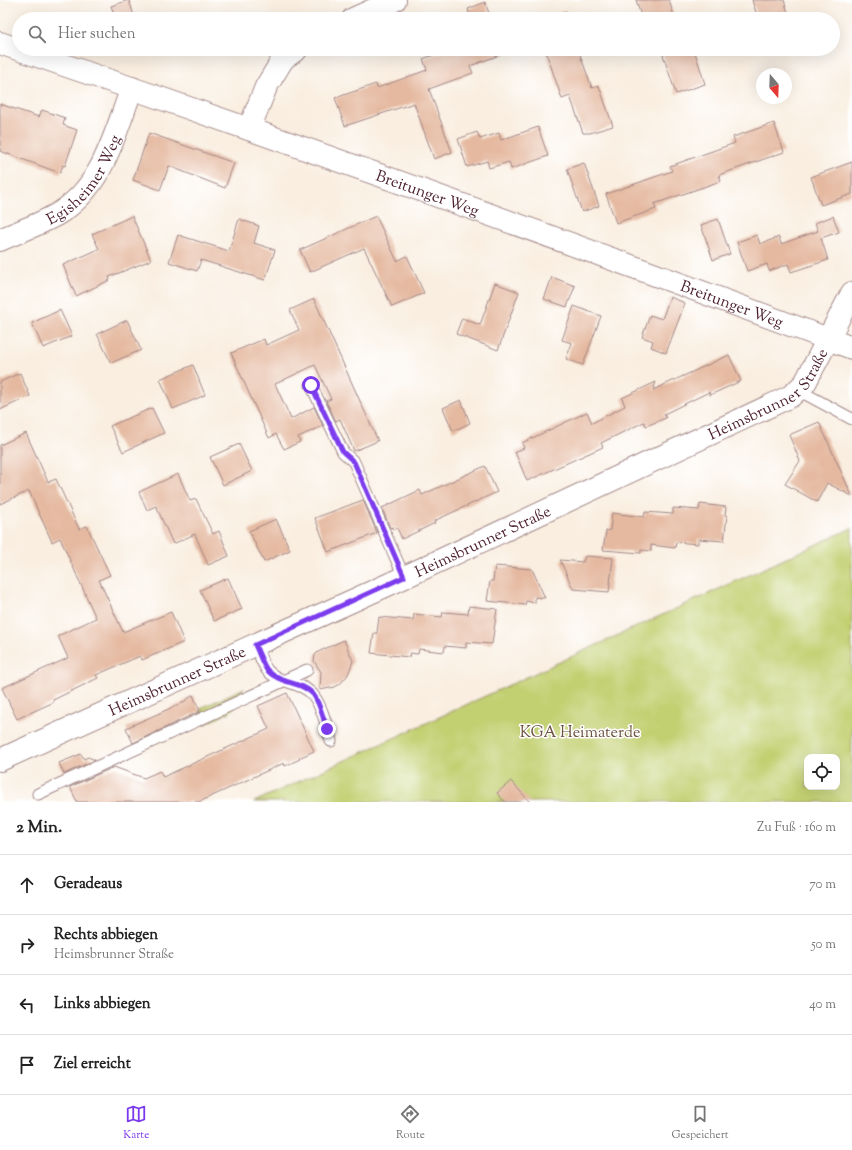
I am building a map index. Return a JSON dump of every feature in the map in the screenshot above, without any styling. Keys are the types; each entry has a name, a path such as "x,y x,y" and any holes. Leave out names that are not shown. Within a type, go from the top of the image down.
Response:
{"street":[{"path":"368,12 395,0"},
{"name":"Breitunger Weg","path":"0,43 12,47"},
{"name":"Breitunger Weg","path":"38,56 249,129 685,286 852,348"},
{"path":"249,129 266,87 283,59 287,56"},
{"name":"Egisheimer Weg","path":"0,240 55,215 75,202 91,185 105,160 132,88"},
{"name":"Heimsbrunner Straße","path":"0,760 404,577 791,396 805,383 829,340 852,293"}],"lane":[{"path":"311,385 343,452 354,462 404,577"},
{"path":"798,390 852,419"},
{"path":"255,645 265,666 272,675 313,694 318,703 331,741"},
{"path":"38,794 307,670"}],"green space":[{"name":"KGA Heimaterde","path":"852,528 852,802 254,802"},
{"path":"244,688 235,706 230,712 205,724 200,712 202,711 201,708"}],"building":[{"path":"129,0 133,12 113,12 111,6"},
{"path":"636,0 669,0 673,12 640,12"},
{"path":"752,0 784,0 788,12 756,12"},
{"path":"485,2 489,12 469,12 468,9"},
{"path":"431,56 497,56 470,66 473,73 429,89 452,152 434,159 414,103 345,126 335,98 376,84 377,88 427,70 423,59"},
{"path":"547,56 581,56 592,88 599,86 613,126 590,133 583,133 570,96 562,99"},
{"path":"663,56 696,56 705,84 676,94"},
{"path":"0,104 39,117 42,110 65,118 63,125 77,130 65,166 63,165 60,173 0,151"},
{"path":"774,123 784,152 719,175 721,181 654,204 656,209 616,223 606,194 672,171 670,166 735,143 733,137"},
{"path":"538,127 548,156 511,169 509,162 489,168 487,161 467,167 458,139 477,132 480,139 499,133 501,140"},
{"path":"149,133 234,163 225,188 169,166 160,190 133,180"},
{"path":"852,162 852,194 821,205 811,177"},
{"path":"584,163 599,206 582,212 567,169"},
{"path":"132,216 151,260 109,277 110,280 76,296 63,265 99,249 92,234"},
{"path":"376,216 397,261 407,256 424,293 392,307 364,248 310,272 300,250"},
{"path":"833,216 839,232 821,238 828,260 791,272 788,264 769,271 767,264 747,271 737,242 757,235 760,244 779,237 781,244 818,231 815,223"},
{"path":"239,219 259,226 254,243 275,250 265,280 201,260 197,271 169,262 178,235 229,251"},
{"path":"718,219 730,254 713,260 701,225"},
{"path":"552,277 575,286 567,307 544,299"},
{"path":"495,283 519,292 498,350 456,334 462,318 480,325"},
{"path":"670,297 685,303 666,353 651,347 653,341 642,337 650,315 662,319"},
{"path":"314,299 378,441 354,451 340,419 336,421 326,401 331,399 315,365 275,384 291,419 314,407 323,426 298,437 300,442 284,449 276,434 269,438 231,353 264,339 266,345 299,330 290,310"},
{"path":"574,306 601,316 583,365 566,359 572,343 562,340"},
{"path":"60,310 72,336 43,348 32,323"},
{"path":"127,320 141,350 111,363 97,334"},
{"path":"729,355 741,381 710,395 709,392 664,414 666,418 646,426 644,422 601,443 603,447 527,481 515,452 524,448 522,443 587,412 592,423 625,406 622,398 656,382 653,390"},
{"path":"193,365 205,395 173,409 160,379"},
{"path":"20,373 30,396 0,410 0,382"},
{"path":"461,400 470,423 453,431 443,408"},
{"path":"152,408 164,433 123,452 110,426"},
{"path":"819,422 852,496 827,483 817,502 785,484 800,461 789,435"},
{"path":"26,433 48,482 56,479 79,529 87,526 110,575 99,580 123,632 171,612 184,642 142,660 140,656 96,675 98,678 53,700 54,702 17,719 2,688 68,658 58,636 96,618 60,538 52,542 29,491 0,504 0,445"},
{"path":"239,444 252,471 223,485 210,457"},
{"path":"485,466 497,492 434,521 435,523 402,539 397,528 394,530 393,527 390,528 382,508 420,490 422,495"},
{"path":"178,474 190,501 196,499 213,534 219,531 229,556 208,565 195,534 173,544 156,506 147,510 139,492"},
{"path":"363,500 377,533 328,552 315,518"},
{"path":"700,504 726,507 725,515 727,516 724,541 698,539 698,544 676,542 675,548 651,545 651,551 641,550 641,553 603,550 606,531 610,530 612,513 644,517 645,512 673,514 673,508 699,510"},
{"path":"276,519 290,550 264,562 249,531"},
{"path":"585,556 613,558 609,592 573,589 560,560 583,562"},
{"path":"495,566 532,569 545,598 535,597 535,603 526,601 525,605 487,601 490,581 493,581"},
{"path":"228,578 242,609 214,621 200,590"},
{"path":"469,606 497,609 492,644 466,642 466,648 445,646 444,652 419,649 418,654 410,653 409,657 371,653 374,633 377,633 379,617 413,620 414,614 442,617 443,612 468,614"},
{"path":"344,640 353,661 349,672 340,684 335,687 320,690 321,672 314,661 315,655 318,652"},
{"path":"287,693 314,751 299,758 300,759 285,766 284,763 199,802 77,802 70,787 114,767 144,778 160,771 163,777 269,729 258,706"},
{"path":"193,695 200,711 133,743 126,728 182,703"},
{"path":"81,754 84,759 88,757 95,760 64,774 59,763"},
{"path":"511,781 530,802 505,802 497,793"}],"route":[{"path":"311,385 343,452 354,462 404,577 255,645 267,670 272,675 281,680 302,687 313,694 318,703 327,729"}]}
